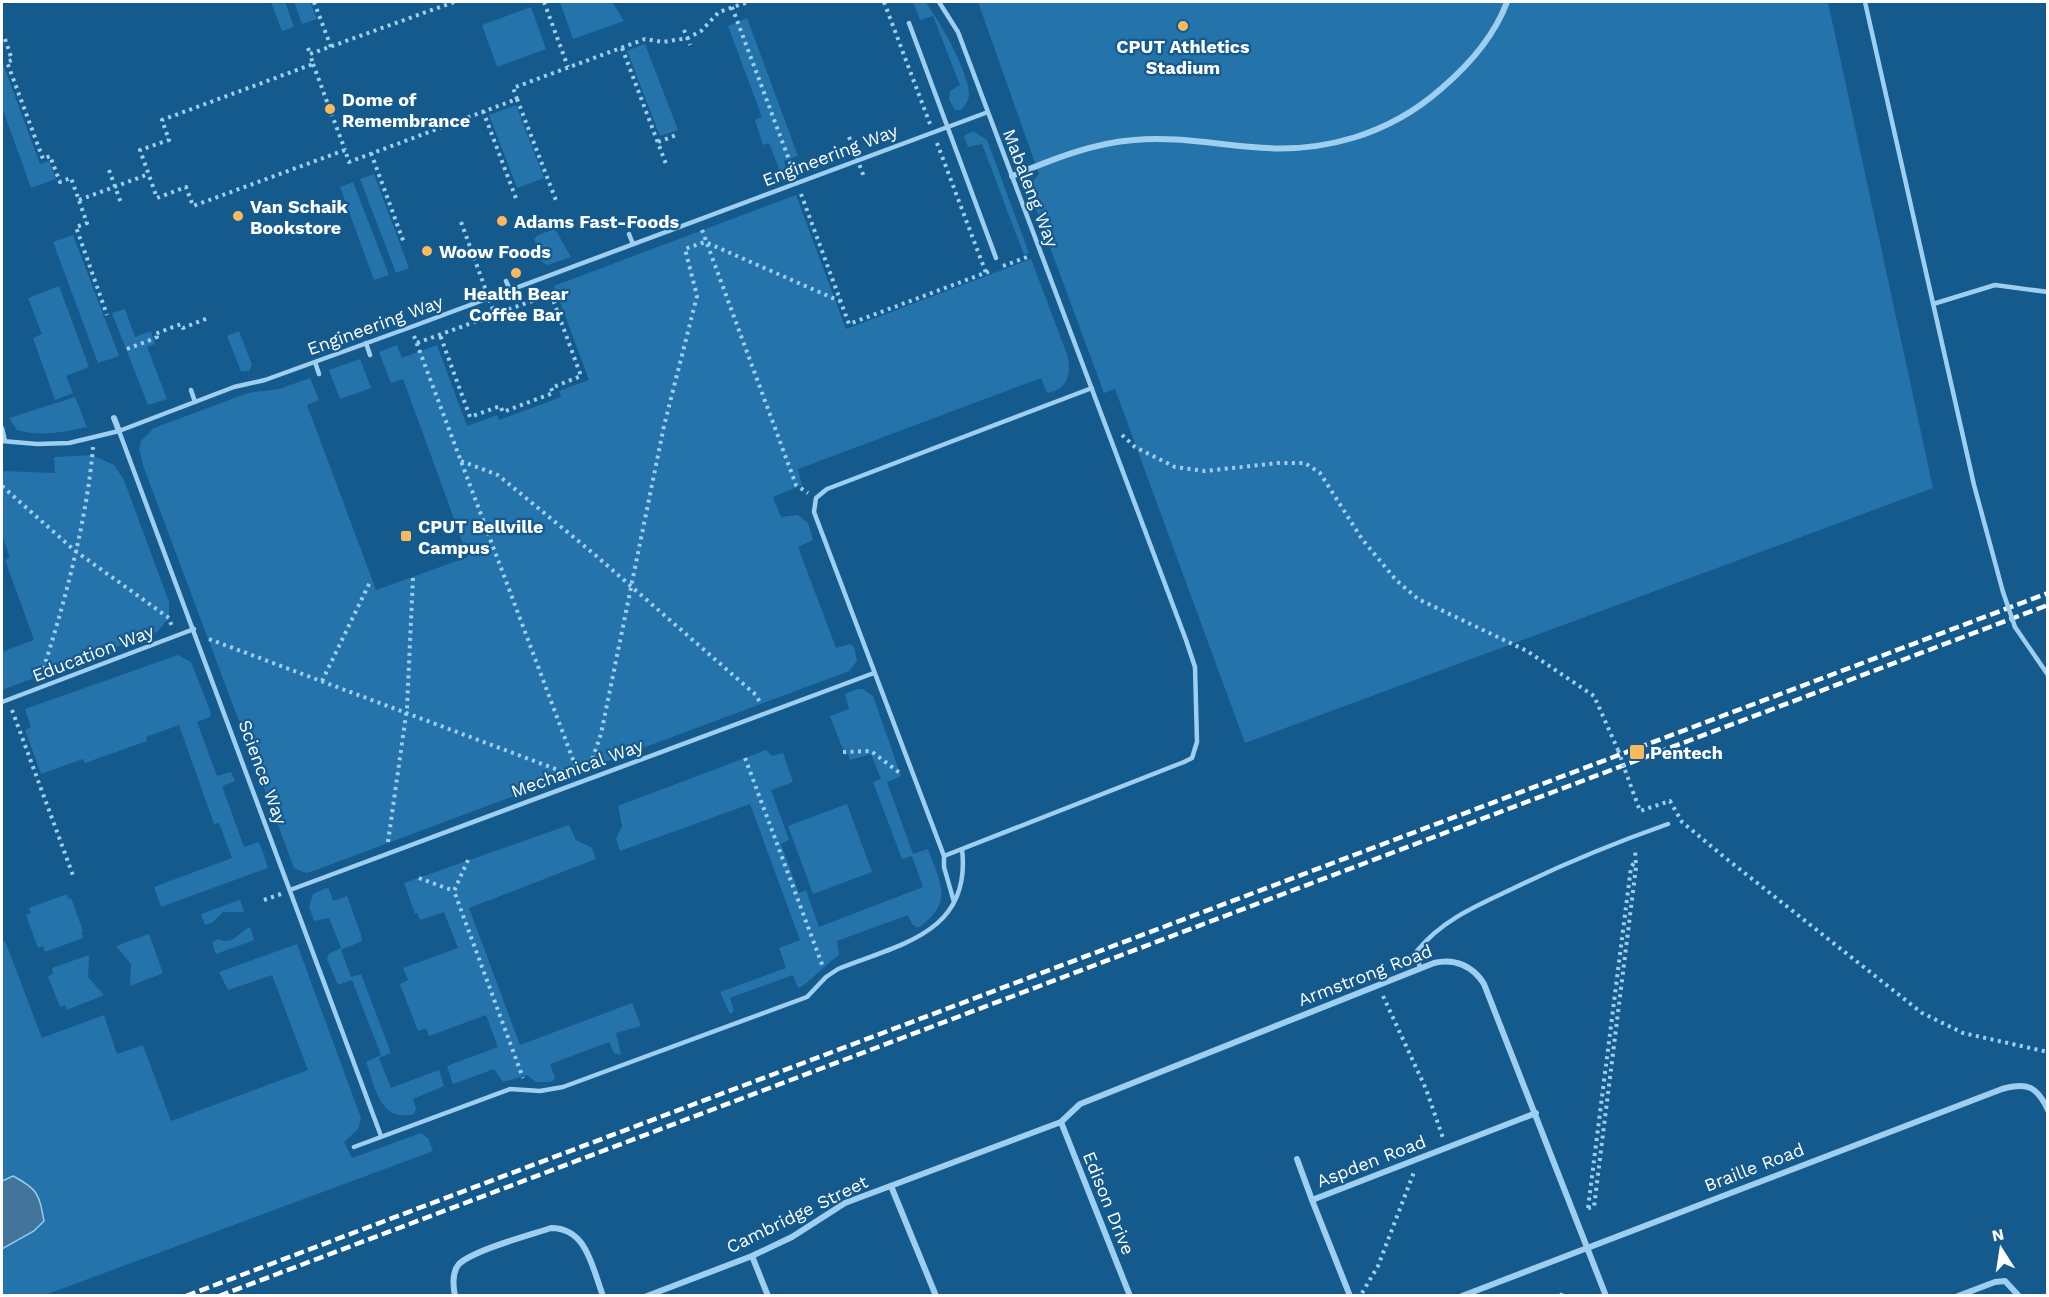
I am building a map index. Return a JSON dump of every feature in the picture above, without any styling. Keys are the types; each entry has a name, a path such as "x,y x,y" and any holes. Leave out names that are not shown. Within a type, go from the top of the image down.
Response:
{"street":[{"path":"1012,176 1086,149 1133,140 1189,140 1280,148 1315,147 1350,140 1391,123 1443,87 1481,49 1507,2"},
{"name":"Science Way","path":"114,418 119,431"},
{"name":"Armstrong Road","path":"1061,1122 1080,1104 1420,969 1450,961 1466,965 1479,976 1536,1113 1606,1296"},
{"name":"Braille Road","path":"1462,1296 2002,1089 2015,1085 2027,1086 2039,1093 2048,1110"},
{"name":"Aspden Road","path":"1350,1296 1312,1200 1536,1113"},
{"name":"Cambridge Street","path":"647,1296 752,1256 792,1238 845,1203 1061,1122"},
{"name":"Edison Drive","path":"1061,1122 1131,1296"},
{"path":"1297,1160 1312,1200"},
{"path":"891,1186 936,1296"},
{"path":"455,1296 453,1278 458,1265 470,1257 551,1228 558,1228 577,1234 603,1296"},
{"path":"752,1256 768,1296"},
{"path":"1958,1296 1995,1282 2005,1281 2019,1296"}],"lane":[{"name":"Mabaleng Way","path":"939,2 958,32 1195,667 1195,751 1192,758 944,856"},
{"path":"1865,2 1974,485 2003,592 2015,627 2048,675"},
{"path":"909,23 996,258"},
{"name":"Engineering Way","path":"3,441 69,443 119,431 234,387 265,380 411,327 988,112"},
{"path":"629,234 633,244"},
{"path":"506,281 510,290"},
{"path":"1933,304 1995,285 2048,292"},
{"path":"366,343 370,355"},
{"path":"315,362 319,374"},
{"path":"954,902 944,867 944,856 814,512 816,498 827,489 1092,388"},
{"path":"191,390 195,402"},
{"path":"2,428 3,441"},
{"name":"Science Way","path":"119,431 199,641 381,1136"},
{"name":"Education Way","path":"2,702 194,629"},
{"name":"Mechanical Way","path":"290,890 874,673"},
{"path":"1420,969 1417,951 1433,932 1458,915 1580,856 1668,824"},
{"path":"354,1147 510,1089 553,1090 563,1087 795,1001 813,992 826,977 838,969 924,935 942,921 954,902 962,878 962,849"}],"path":[{"path":"314,2 331,47"},
{"path":"310,54 442,3 454,2"},
{"path":"544,2 568,68"},
{"path":"557,203 513,88 645,39 671,42 688,38 701,31 719,12 747,2"},
{"path":"884,2 924,109"},
{"path":"732,8 849,324 1041,253"},
{"path":"684,30 690,45"},
{"path":"5,39 12,60 7,62 43,159 50,156 60,182 71,178 87,223 76,227 107,315"},
{"path":"308,48 350,164 370,153 517,99"},
{"path":"622,48 666,164"},
{"path":"313,64 162,120 169,140 140,150 158,198 186,188 193,206 345,150"},
{"path":"483,111 517,201"},
{"path":"657,142 679,134"},
{"path":"849,137 864,177"},
{"path":"939,149 986,273"},
{"path":"370,153 404,243"},
{"path":"109,170 121,203"},
{"path":"79,200 149,174"},
{"path":"697,220 796,485 816,498"},
{"path":"461,222 496,318"},
{"path":"199,641 210,639 570,775 591,766 598,745 632,588 664,426 697,296 685,249 705,242 842,302"},
{"path":"417,343 551,294 581,376 551,388 553,393 503,412 500,406 470,417 440,335"},
{"path":"127,349 157,337 155,333 181,324 183,328 208,318"},
{"path":"411,327 577,772"},
{"path":"1102,416 1135,447 1175,467 1205,471 1278,462 1305,463 1320,473 1362,539 1396,580 1418,599 1527,651 1594,696 1618,750 1640,812 1670,801 1682,822 1922,1013 1962,1033 2048,1052"},
{"path":"37,688 53,639 85,508 92,458"},
{"path":"461,461 498,475 756,695 765,713"},
{"path":"2,486 74,550 169,618 174,637"},
{"path":"385,855 405,713 413,577"},
{"path":"322,681 372,580"},
{"path":"8,699 74,878"},
{"path":"843,752 871,751 919,789"},
{"path":"745,758 826,977"},
{"path":"468,860 454,891 527,1089"},
{"path":"1588,1208 1594,1207 1636,867 1634,863"},
{"path":"419,878 454,891"},
{"path":"1379,985 1426,1089 1446,1148"},
{"path":"1360,1296 1378,1266 1384,1245 1414,1177 1415,1159"},
{"path":"1563,1290 1563,1296"}],"shaded area":[{"path":"271,2 285,2 294,27 282,31"},
{"path":"294,2 310,2 317,19 302,24"},
{"path":"560,2 612,2 624,21 573,39"},
{"path":"913,2 926,3 959,60 969,94 961,110 955,110 949,99 950,91 960,85 933,16 920,20"},
{"path":"978,2 1828,2 1933,488 1245,743 1115,389 1104,393 1031,196 1032,182 1039,174"},
{"path":"531,7 546,49 497,67 482,25"},
{"path":"747,18 798,156 784,161 787,171 781,174 769,143 763,145 755,120 762,117 728,26"},
{"path":"645,44 678,130 660,136 627,51"},
{"path":"2,61 40,164 49,161 56,179 31,188 2,107"},
{"path":"516,105 544,178 517,188 489,115"},
{"path":"973,131 987,140 1029,253 1024,255 982,144 968,147 964,136"},
{"path":"374,174 409,268 396,273 360,179"},
{"path":"353,182 389,275 374,280 340,187"},
{"path":"796,195 846,329 1031,259 1068,357 1069,370 1066,381 1059,389 1047,393 1041,378 798,469 802,485 773,497 781,517 798,515 808,523 813,540 798,547 836,648 850,644 854,647 857,661 849,671 313,871 306,873 294,868 144,468 139,449 141,441 154,428 248,393 279,389 310,378 319,400 307,405 376,590 468,557 403,379 391,383 379,352 397,345 402,358 437,345 467,426 497,415 499,420 561,397 559,391 589,380 554,286"},
{"path":"555,229 571,257 547,265 542,262 534,239 538,235"},
{"path":"73,235 119,356 98,363 53,242"},
{"path":"59,286 89,367 66,376 73,393 55,400 33,338 42,334 28,298"},
{"path":"125,309 135,337 151,331 155,344 147,347 167,399 148,405 112,313"},
{"path":"239,331 252,365 249,371 241,371 227,336"},
{"path":"360,359 371,388 340,399 329,370"},
{"path":"75,397 87,427 61,432 34,433 17,430 9,418"},
{"path":"92,455 114,465 124,480 169,602 169,618 157,632 2,690 2,652 34,640 5,560 10,558 2,535 2,471 55,473 54,457"},
{"path":"178,655 191,662 211,713 210,717 197,722 217,776 231,772 235,781 222,786 244,847 259,842 268,868 161,907 154,887 232,858 219,823 214,824 179,725 146,737 147,741 85,763 83,759 41,774 25,730 31,727 25,709"},
{"path":"863,689 873,696 901,776 887,782 913,854 928,849 940,883 940,901 937,910 918,928 912,924 908,915 837,941 839,955 806,983 798,988 793,975 730,998 734,1011 730,1014 720,992 786,968 779,948 800,940 750,804 620,851 616,839 622,826 618,806 766,750 772,756 783,753 793,782 771,790 789,840 781,844 799,893 806,890 819,927 923,887 912,856 902,859 873,782 881,779 871,754 850,760 848,754 845,755 830,716 849,709 845,694"},
{"path":"847,804 872,872 813,894 788,826"},
{"path":"569,825 576,840 592,848 596,859 469,908 520,1045 632,1003 641,1026 616,1033 621,1055 614,1053 609,1042 550,1064 555,1078 551,1082 536,1082 527,1075 503,1082 494,1069 453,1084 447,1066 498,1047 486,1015 429,1036 426,1028 418,1031 400,984 408,980 403,968 458,948 444,912 420,920 417,913 415,914 404,883"},
{"path":"326,888 329,889 333,901 347,896 361,935 362,941 341,950 351,977 361,974 391,1053 379,1058 391,1088 439,1070 444,1086 413,1099 416,1109 414,1114 393,1113 386,1108 376,1092 366,1062 381,1055 352,980 338,985 327,959 329,954 341,948 329,918 314,921 309,907 313,894"},
{"path":"67,894 68,899 71,898 83,931 81,932 83,938 45,952 43,946 38,948 26,915 31,913 29,908"},
{"path":"240,900 244,912 223,912 212,923 205,925 201,914"},
{"path":"250,927 254,940 216,954 212,942 218,939 232,940"},
{"path":"149,934 163,973 130,986 131,964 116,946"},
{"path":"5,941 42,1038 104,1015 117,1054 143,1045 171,1121 308,1070 272,975 228,990 219,972 297,944 361,1118 358,1129 344,1142 352,1158 421,1133 428,1138 433,1151 45,1295 2,1296 2,943"},
{"path":"89,955 88,977 104,995 67,1010 65,1005 60,1007 48,976 53,974 52,968"},
{"path":"13,1176 36,1193 44,1221 34,1231 2,1249 2,1181"}],"railway":[{"path":"186,1296 2048,593"},
{"path":"219,1296 2048,605"}],"place":[{"name":"CPUT Athletics Stadium","path":"1183,26"},
{"name":"Dome of Remembrance","path":"330,109"},
{"name":"Van Schaik Bookstore","path":"238,216"},
{"name":"Adams Fast-Foods","path":"502,221"},
{"name":"Woow Foods","path":"427,251"},
{"name":"Health Bear Coffee Bar","path":"516,273"},
{"name":"CPUT Bellville Campus","path":"406,536"},
{"name":"Pentech","path":"1637,752"}]}
